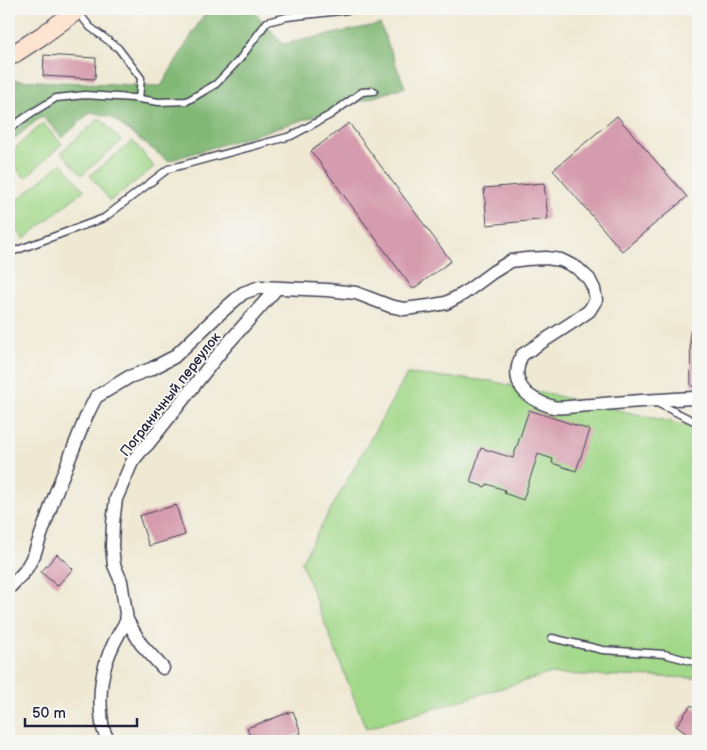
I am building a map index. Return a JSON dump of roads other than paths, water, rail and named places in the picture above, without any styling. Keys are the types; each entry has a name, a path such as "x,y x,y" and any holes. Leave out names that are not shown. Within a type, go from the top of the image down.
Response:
{"street":[{"path":"9,57 78,10"},
{"path":"9,588 24,571 34,555 86,417 96,397 129,377 151,369 174,357 243,293 260,287 356,293 390,306 404,309 446,303 463,294 511,261 546,258 561,260 578,268 589,279 594,289 596,300 589,310 581,316 522,355 517,369 519,385 530,397 555,407 698,398"},
{"name":"Пограничный переулок","path":"163,668 141,644 127,620 121,581 114,565 112,546 116,499 132,462 222,350 276,288"},
{"path":"109,741 102,730 99,694 103,671 116,638 127,620"}],"lane":[{"path":"9,129 56,98 85,96 159,102 187,101 216,84 238,60 267,22 287,17 358,9"},
{"path":"78,10 90,26 118,48 141,78 138,99"},
{"path":"9,253 104,218 168,169 290,136 330,115 362,92 374,91"},
{"path":"649,400 698,422"},
{"path":"552,638 603,650 664,654 698,663"}]}
